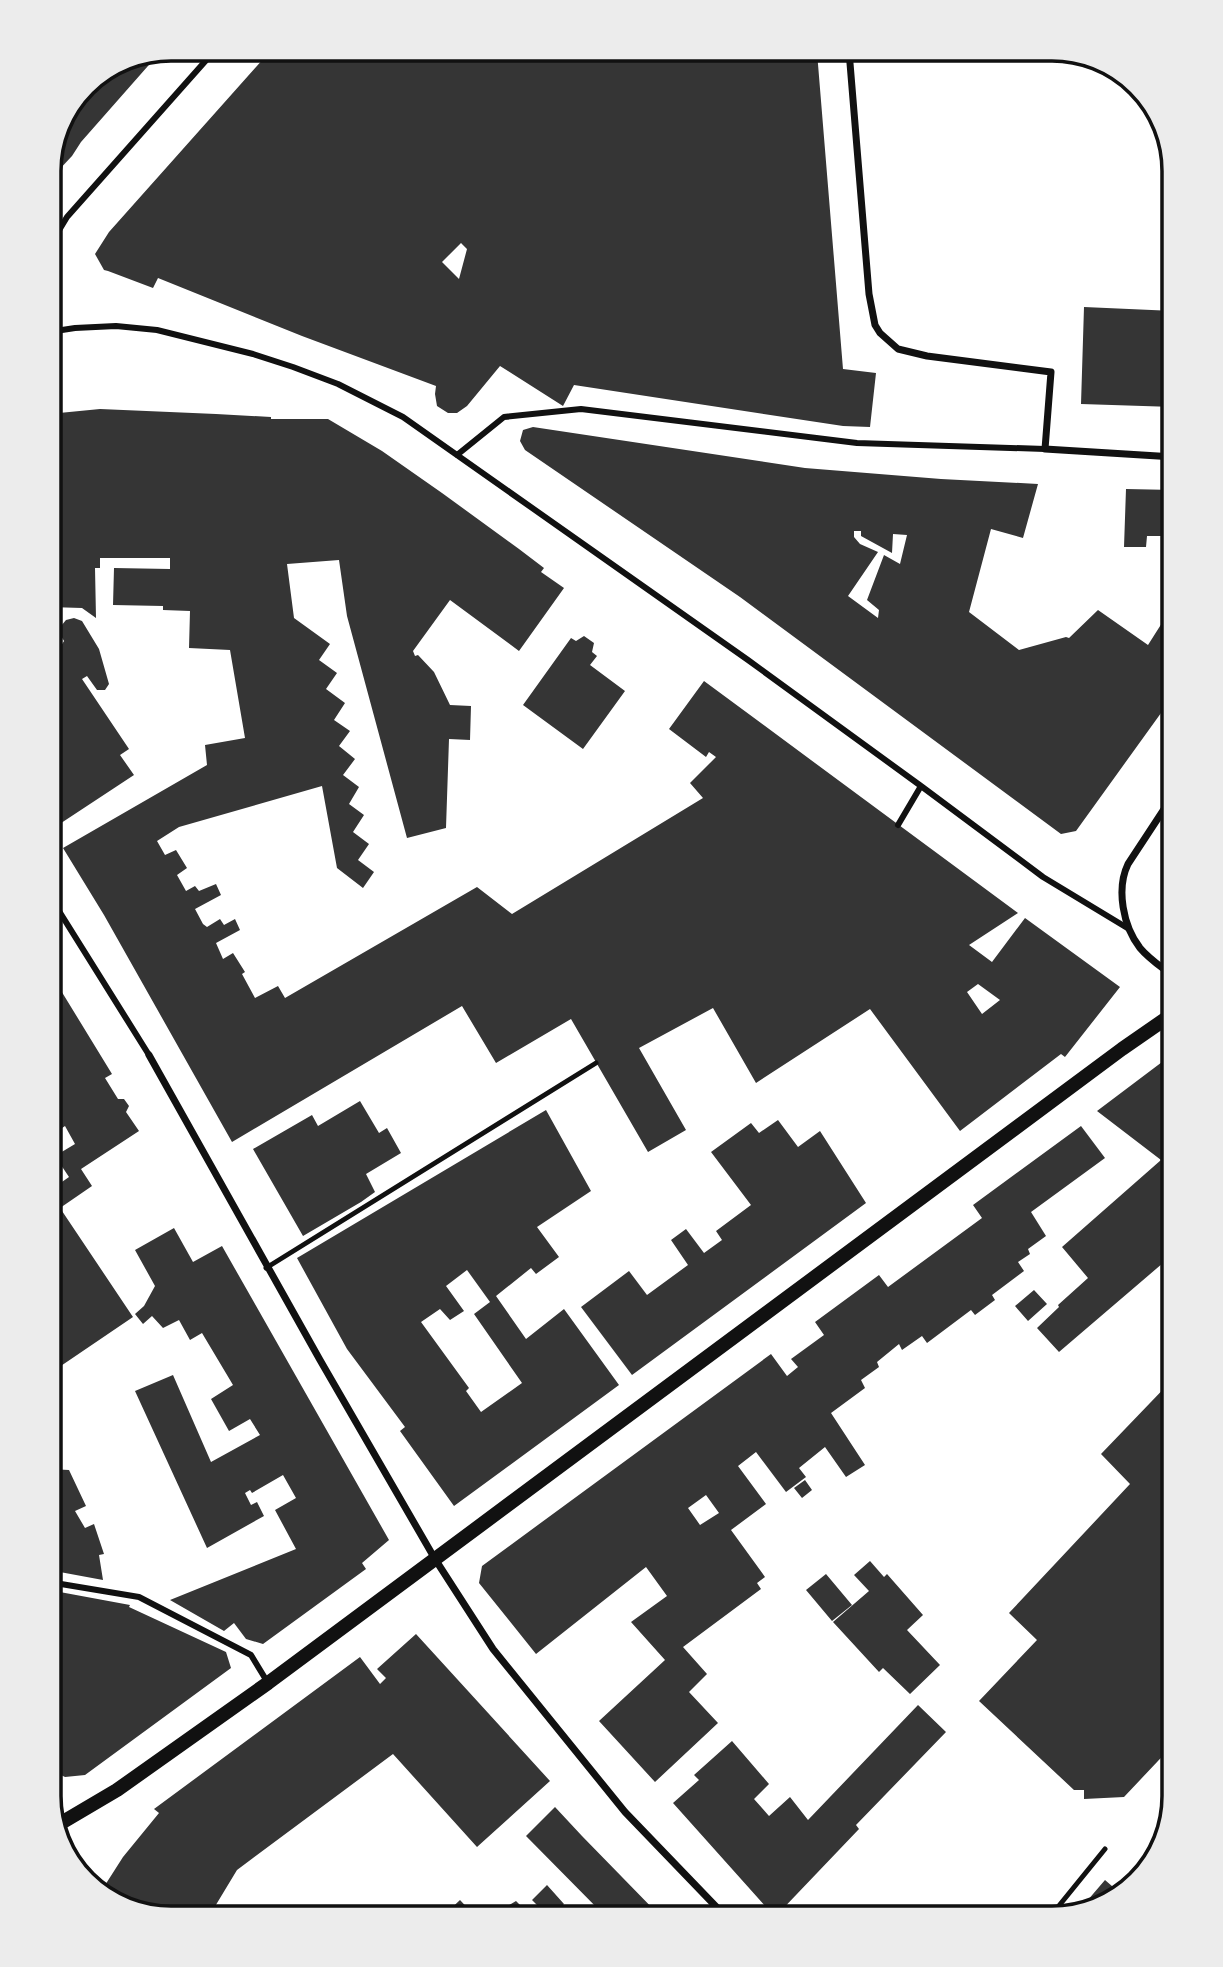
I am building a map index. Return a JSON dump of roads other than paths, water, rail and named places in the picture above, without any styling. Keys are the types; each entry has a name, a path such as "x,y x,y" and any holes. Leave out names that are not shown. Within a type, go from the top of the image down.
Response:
{"main road":[{"path":"64,1821 117,1790 268,1683 1162,1021"}],"street":[{"path":"61,227 205,61"},
{"path":"850,61 869,294 875,325 880,333 898,348 927,356 1051,372 1045,449"},
{"path":"61,330 116,326 157,330 253,354 338,384 403,417 748,660 1043,877 1129,929"},
{"path":"457,455 504,417 581,409 857,443 1045,449 1162,456"},
{"path":"898,825 921,786"},
{"path":"1162,813 1123,875 1123,901 1129,929 1142,950 1162,967"},
{"path":"61,914 149,1055 267,1268 435,1559 493,1649 625,1812 715,1906"},
{"path":"61,1584 139,1597 251,1655 268,1683"}],"lane":[{"path":"267,1268 596,1063"},
{"path":"1059,1905 1105,1849"}]}
